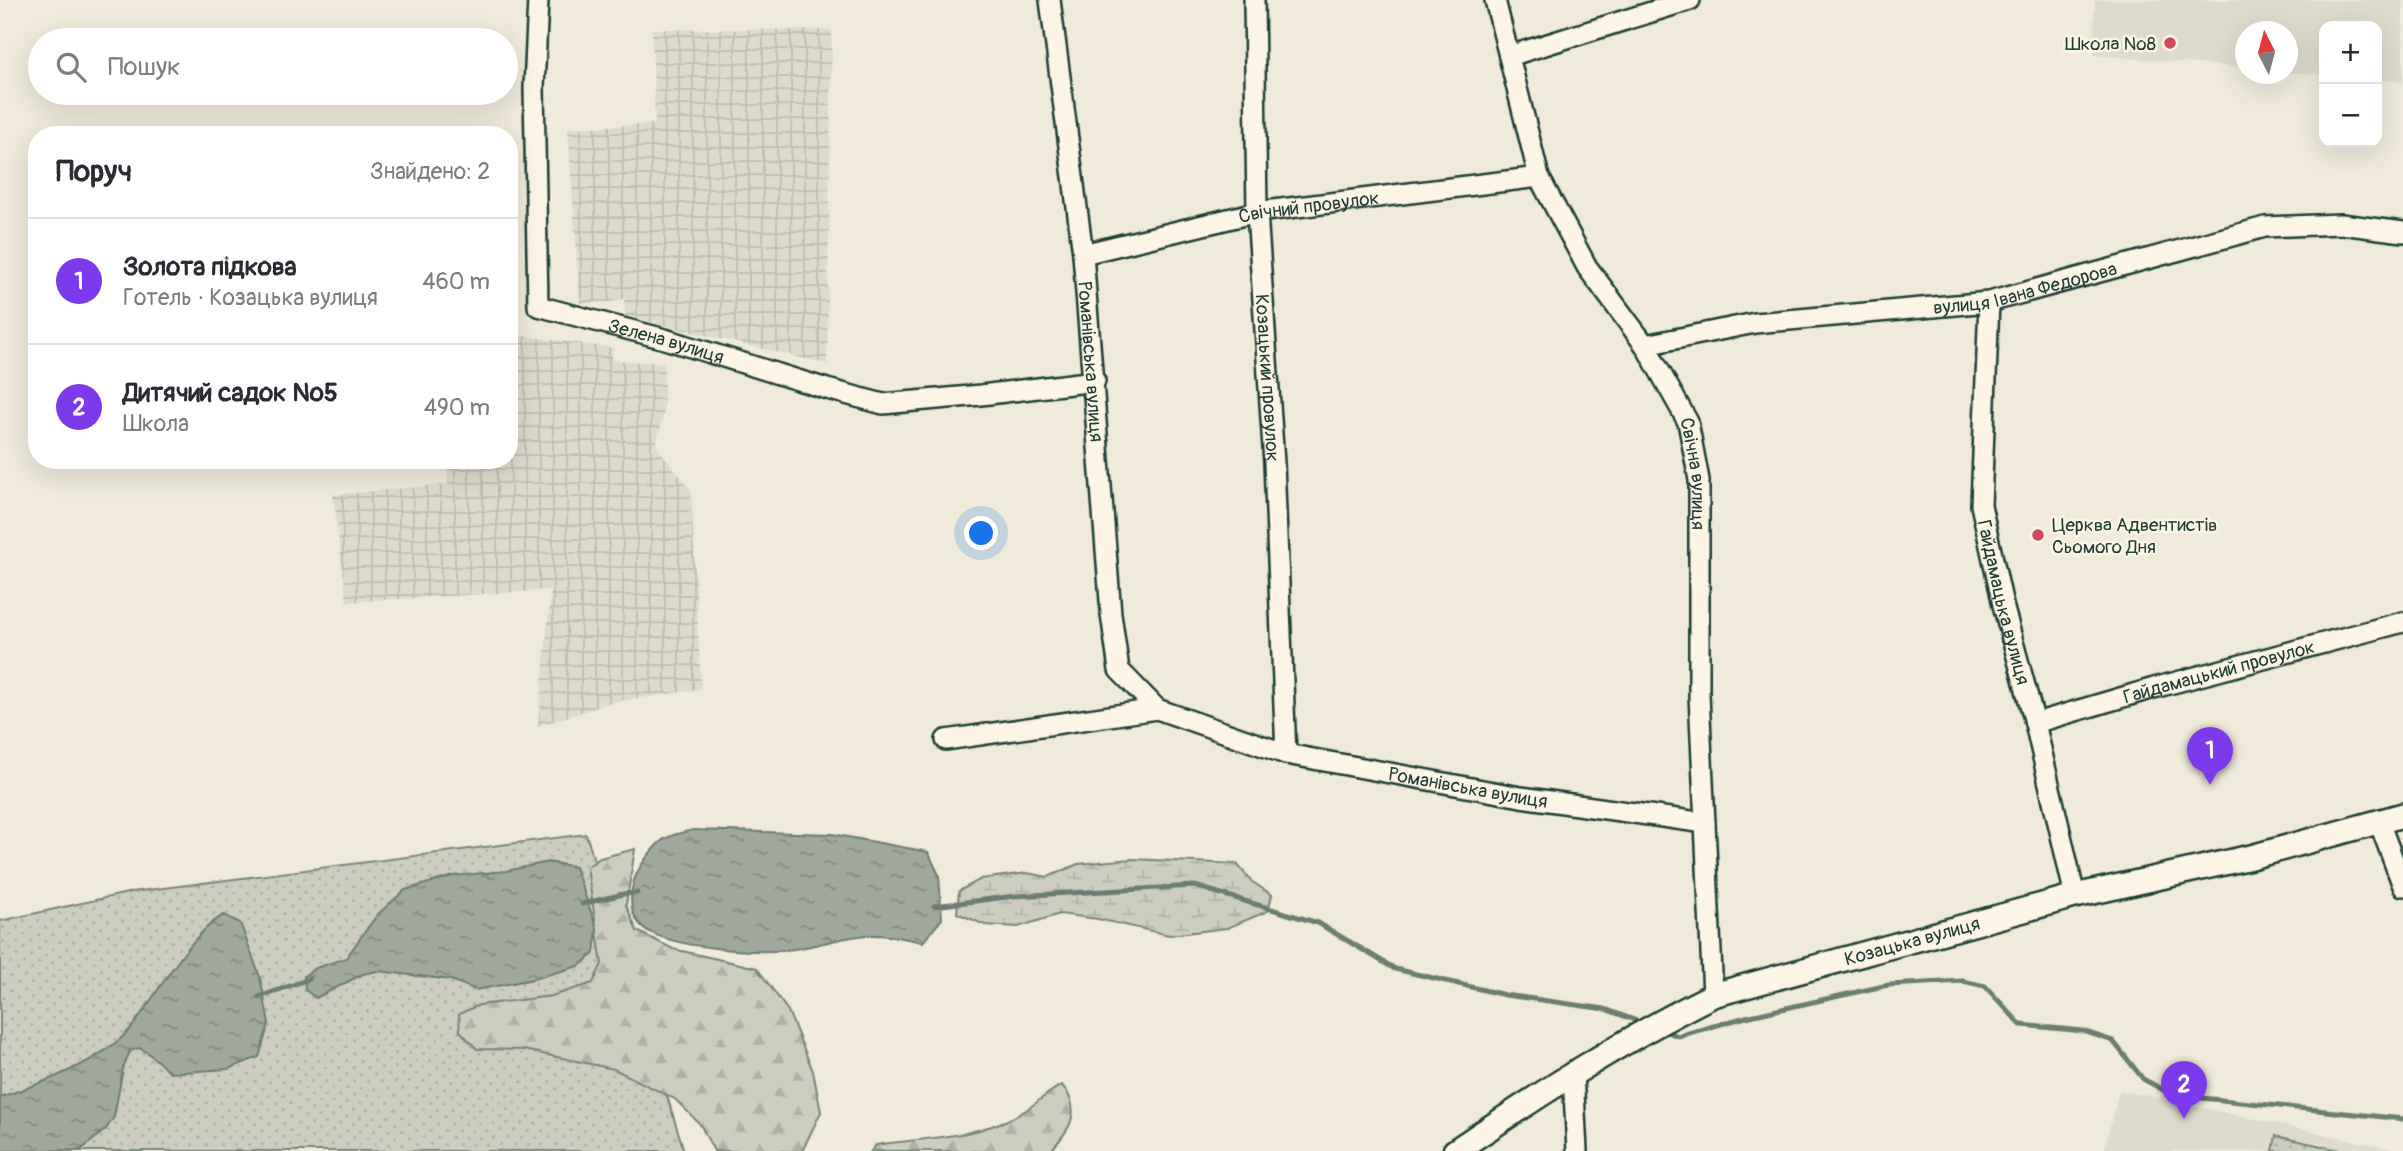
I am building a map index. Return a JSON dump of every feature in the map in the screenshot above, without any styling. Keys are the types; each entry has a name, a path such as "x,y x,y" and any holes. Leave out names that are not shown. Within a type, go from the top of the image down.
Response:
{"main road":[{"name":"Козацька вулиця","path":"1455,1151 1573,1073 1648,1028 1713,995 2075,896 2251,857 2403,815"}],"street":[{"name":"Зелена вулиця","path":"538,0 534,88 538,306 665,339 883,404 1095,381"},
{"name":"Романівська вулиця","path":"1050,0 1083,254 1095,381 1111,614 1119,670 1157,709 1286,754 1521,797 1705,823"},
{"name":"Козацький провулок","path":"1254,0 1257,212 1274,463 1286,754"},
{"name":"Свічна вулиця","path":"1495,0 1539,177 1587,267 1645,345 1688,422 1699,480 1699,695 1713,995"},
{"path":"1509,56 1690,0"},
{"name":"Свічний провулок","path":"1083,254 1257,212 1539,177"},
{"name":"вулиця Івана Федорова","path":"1645,345 1755,323 1989,302 2265,227 2341,224 2403,232"},
{"name":"Гайдамацька вулиця","path":"1989,302 1981,505 2075,896"},
{"name":"Гайдамацький провулок","path":"2035,723 2154,688 2403,622"},
{"name":"Романівська вулиця","path":"946,740 1157,709"},
{"path":"2379,822 2403,886"},
{"path":"1573,1073 1577,1151"}],"shaded area":[{"name":"Школа №8","path":"2095,0 2403,0 2403,82 2382,80 2382,21 2319,21 2319,75 2298,73 2298,21 2235,21 2235,67 2094,55"},
{"path":"652,29 832,30 827,364 625,316 624,299 580,303 568,128 655,124"},
{"path":"518,335 613,348 612,360 664,363 664,412 656,446 691,490 701,689 613,702 538,726 551,590 347,602 333,495 448,484 447,469 518,469"},
{"path":"2119,1090 2393,1149 2393,1151 2104,1151"}],"green space":[{"path":"586,834 684,1151 0,1151 0,921 132,892"},
{"path":"635,849 626,905 637,931 673,949 757,968 788,1011 813,1071 821,1112 802,1151 714,1151 700,1124 675,1099 614,1069 524,1050 477,1049 460,1031 459,1014 479,1005 552,996 593,983 602,964 587,867 600,858"},
{"path":"1132,859 1237,864 1251,881 1272,895 1268,911 1227,928 1169,935 1098,919 1060,914 1018,927 985,925 957,913 959,891 981,879 1027,873 1048,877 1078,864"},
{"path":"1062,1085 1072,1103 1073,1112 1068,1128 1050,1151 871,1151 876,1145 967,1133 1001,1123 1018,1115"},
{"path":"2276,1136 2344,1151 2273,1151"}],"water":[{"path":"693,830 832,834 928,852 939,875 942,919 923,942 867,935 794,949 754,951 715,948 660,937 640,925 635,917 631,899 634,881 642,864 658,844 668,837"},
{"path":"548,862 575,867 597,929 594,953 579,966 533,979 476,990 451,980 378,971 363,974 316,998 305,990 304,976 316,968 346,958 377,915 405,890 453,876 506,871"},
{"path":"224,915 240,923 260,977 269,1023 259,1057 228,1069 171,1073 139,1048 130,1051 123,1068 114,1117 106,1129 81,1150 0,1151 0,1097 71,1070 120,1039 132,1027 199,935"}],"waterway":[{"path":"934,906 1015,896 1195,886 1318,923 1395,969 1505,995 1605,1009 1645,1024"},
{"path":"582,904 637,893"},
{"path":"259,997 309,979"},
{"path":"1660,1029 1678,1036 1746,1017 1888,985 1963,981 1985,986 2021,1025 2083,1031 2113,1041 2143,1079 2173,1095 2403,1119"}],"place":[{"name":"Школа №8","path":"2170,43"},
{"name":"Церква Адвентистiв Сьомого Дня","path":"2038,535"},
{"name":"Золота пiдкова","path":"2210,785"},
{"name":"Дитячий садок №5","path":"2184,1119"}]}
